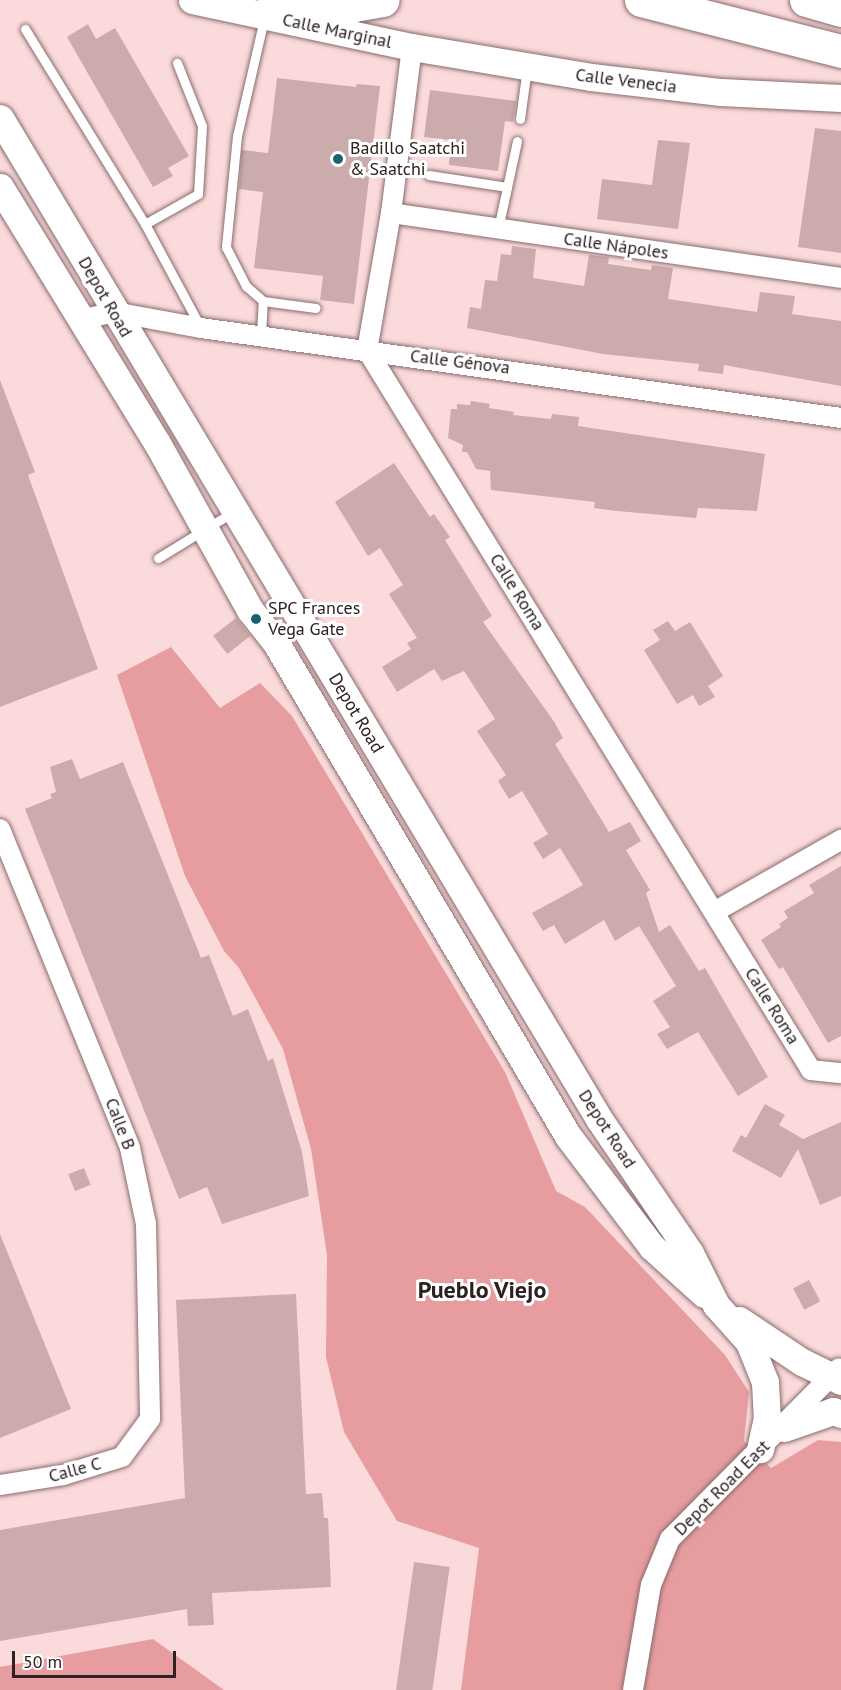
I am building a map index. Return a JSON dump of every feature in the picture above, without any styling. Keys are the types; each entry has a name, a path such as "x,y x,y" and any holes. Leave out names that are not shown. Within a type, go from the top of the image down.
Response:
{"highway":[{"path":"269,8 345,5 383,0"},
{"path":"640,0 841,51"},
{"path":"806,0 841,10"}],"street":[{"name":"Calle Marginal","path":"192,0 269,8 412,47"},
{"name":"Calle Venecia","path":"412,47 528,67 721,92 841,98"},
{"path":"367,350 391,213 412,47"},
{"name":"Depot Road","path":"0,118 234,511 290,635 374,778 567,1136 652,1247 716,1305 802,1362 838,1374"},
{"name":"Depot Road","path":"0,187 157,443 250,610 290,635 374,778 690,1253 716,1305"},
{"name":"Calle Nápoles","path":"391,213 841,278"},
{"name":"Calle Génova","path":"81,320 114,312 201,328 841,418"},
{"name":"Calle Roma","path":"367,350 811,1070 841,1073"},
{"name":"Calle B","path":"0,829 130,1148 146,1224 150,1419 138,1435"},
{"path":"714,912 841,840"},
{"path":"716,1305 749,1342 765,1382 767,1417 760,1449"},
{"name":"Depot Road East","path":"633,1690 651,1585 670,1539 838,1374"},
{"path":"784,1428 833,1411 841,1414"},
{"name":"Calle C","path":"0,1485 63,1475 122,1457 138,1435"}],"lane":[{"path":"269,8 237,136 226,247 246,286 263,301 316,308"},
{"path":"25,28 145,224 201,328"},
{"path":"145,224 198,195 202,126 177,63"},
{"path":"520,119 528,67"},
{"path":"498,230 516,141"},
{"path":"429,175 507,187"},
{"path":"261,335 263,301"},
{"path":"158,558 234,511"}],"shaded area":[{"path":"171,647 220,708 260,683 292,716 505,1072 556,1191 585,1207 725,1355 749,1392 744,1441 771,1468 818,1440 841,1442 841,1690 461,1690 479,1548 397,1521 344,1432 326,1357 327,1255 311,1149 283,1049 239,968 224,951 185,876 117,675"},
{"path":"153,1639 224,1690 0,1690 0,1667"}],"building":[{"path":"88,24 96,39 115,28 189,156 168,168 173,176 153,187 67,37"},
{"path":"277,78 356,87 357,84 380,86 354,304 320,300 323,276 254,268 263,192 239,189 242,150 268,153"},
{"path":"430,90 516,101 513,122 505,121 498,171 449,165 451,140 424,137"},
{"path":"815,128 841,131 841,253 798,247"},
{"path":"658,140 690,143 678,229 597,219 602,179 652,185"},
{"path":"512,246 536,249 533,278 584,286 589,255 609,257 608,264 651,270 652,265 673,268 668,299 757,312 760,292 795,296 792,314 841,321 841,386 724,365 723,374 698,371 699,364 603,354 467,328 470,307 481,309 485,280 497,281 501,254 511,255"},
{"path":"0,380 35,472 28,475 98,669 0,707"},
{"path":"471,401 490,404 489,408 514,412 513,415 551,419 552,414 579,417 578,426 765,454 757,511 698,508 696,518 594,508 595,502 491,490 490,471 476,469 467,452 462,452 463,445 448,438 451,409 457,409 457,404 470,405"},
{"path":"394,463 430,517 434,514 450,537 445,540 492,616 483,622 555,723 563,738 555,744 609,832 630,822 641,841 626,850 650,890 646,893 659,932 670,925 699,971 705,968 768,1077 738,1096 698,1032 667,1049 657,1034 670,1027 653,1001 676,986 639,926 615,941 604,920 565,944 554,925 543,931 532,913 583,885 560,848 543,859 533,843 548,834 522,791 509,799 498,781 506,775 477,731 495,719 464,671 442,681 434,669 397,692 382,667 411,649 407,643 417,638 389,594 403,585 380,548 368,556 335,502"},
{"path":"269,598 281,618 277,619 264,602"},
{"path":"236,618 250,636 227,654 213,636"},
{"path":"668,621 675,631 690,622 723,676 708,686 715,697 699,706 693,695 677,704 644,650 660,640 653,630"},
{"path":"72,759 80,779 123,762 201,958 209,955 233,1016 248,1009 268,1061 273,1058 302,1152 309,1196 222,1224 207,1187 179,1199 25,809 52,798 50,794 56,792 50,767"},
{"path":"841,866 841,1036 828,1043 783,967 779,969 761,940 781,927 779,924 788,918 784,911 814,893 809,885"},
{"path":"765,1104 785,1115 779,1125 803,1139 841,1122 841,1196 820,1205 798,1149 781,1178 732,1151 741,1135 746,1138"},
{"path":"84,1168 91,1185 75,1191 68,1174"},
{"path":"0,1234 71,1409 0,1438"},
{"path":"809,1280 820,1301 804,1310 793,1288"},
{"path":"296,1294 306,1494 322,1493 324,1518 328,1518 331,1587 212,1593 214,1625 188,1626 187,1609 0,1641 0,1530 185,1498 176,1300"},
{"path":"414,1562 450,1567 432,1690 396,1690"}],"place":[{"name":"Badillo Saatchi & Saatchi","path":"338,159"},
{"name":"SPC Frances Vega Gate","path":"256,619"}],"district":[{"name":"Pueblo Viejo","path":"482,1290"}]}
